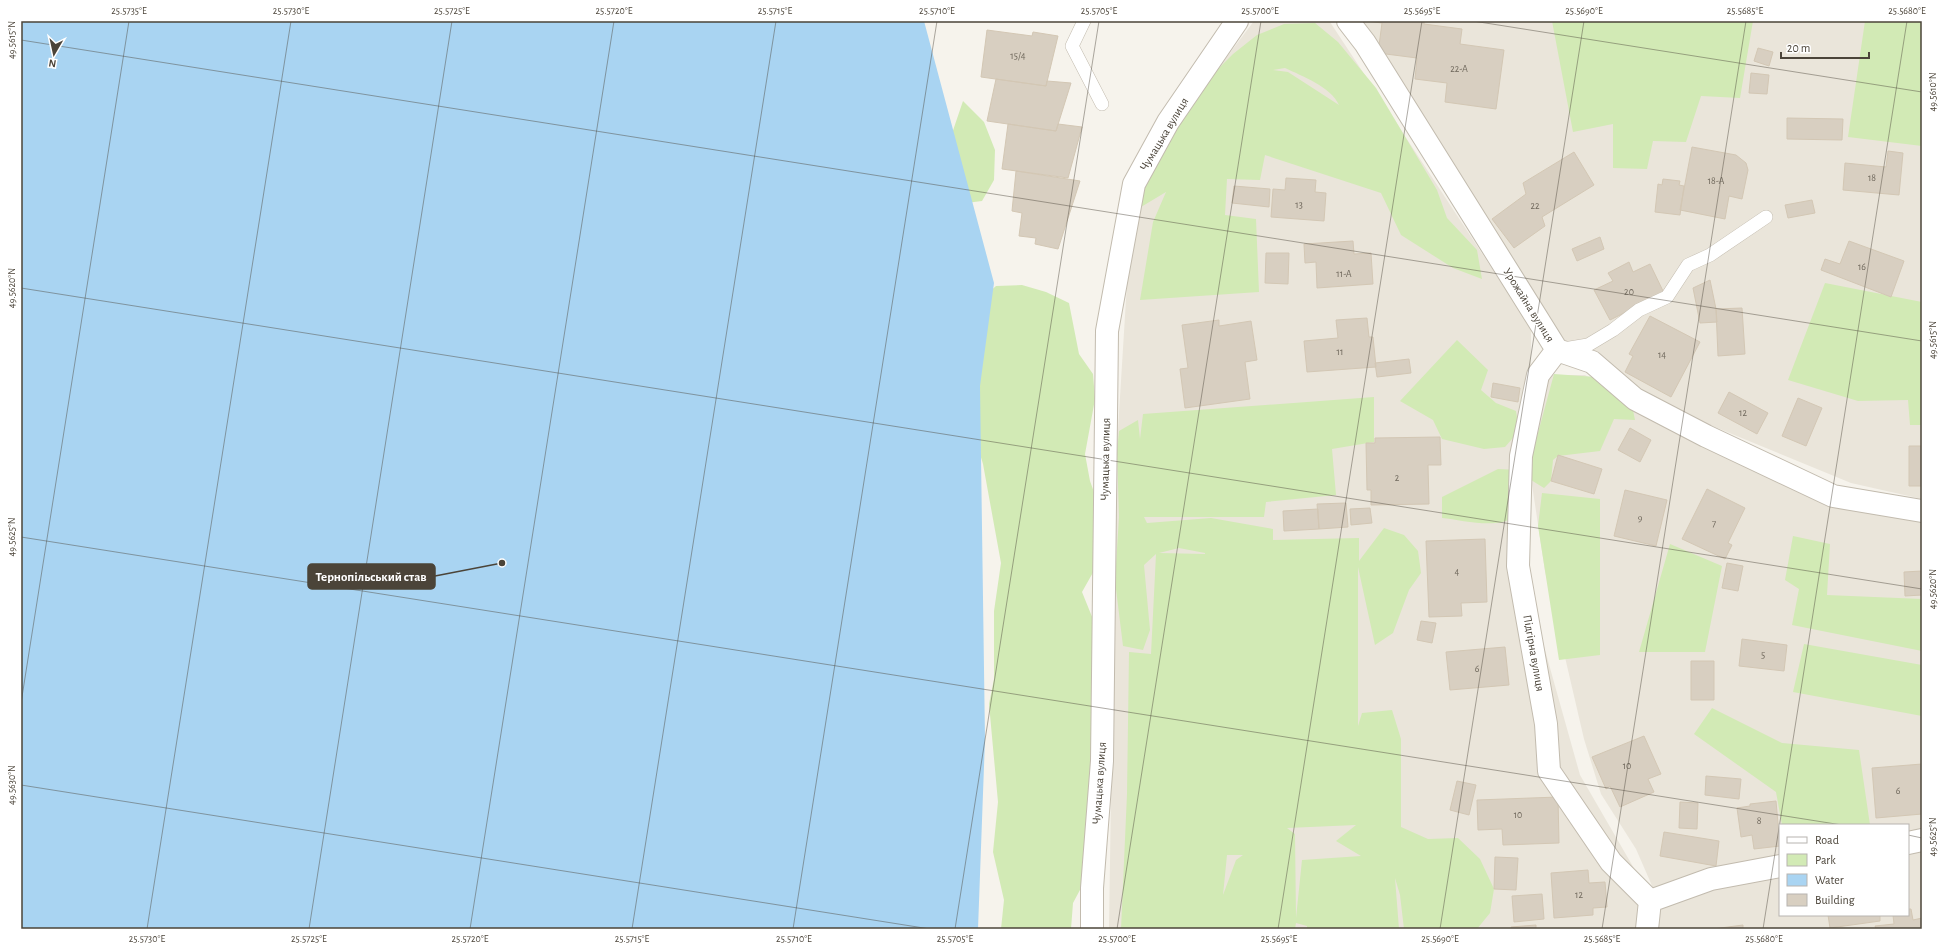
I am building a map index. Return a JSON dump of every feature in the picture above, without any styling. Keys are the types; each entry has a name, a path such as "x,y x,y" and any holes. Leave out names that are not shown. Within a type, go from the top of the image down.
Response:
{"street":[{"name":"Чумацька вулиця","path":"1092,929 1092,888 1102,761 1107,331 1134,184 1168,122 1237,21"},
{"name":"Урожайна вулиця","path":"1348,21 1365,43 1557,350 1592,362 1635,399 1693,429 1833,496 1922,511"},
{"name":"Підгірна вулиця","path":"1557,350 1538,375 1521,456 1518,566 1546,724 1549,771 1611,862 1650,901"},
{"path":"1909,843 1922,840"},
{"path":"1647,929 1650,901 1711,879 1779,866"}],"lane":[{"path":"1084,21 1072,46 1102,104"},
{"path":"1557,350 1588,345 1613,330 1639,310 1667,297 1688,265 1710,255 1766,217"}],"shaded area":[{"path":"1254,21 1330,22 1531,328 1531,374 1516,500 1543,643 1580,775 1650,896 1645,929 1109,929 1116,462 1129,251 1168,117 1223,62"},
{"path":"1340,21 1922,21 1922,499 1851,483 1654,402 1554,346"},
{"path":"1548,375 1585,375 1694,438 1922,518 1922,836 1909,839 1909,824 1779,824 1779,865 1653,888 1636,849 1601,794 1584,739 1545,571 1531,478 1539,398"},
{"path":"1922,844 1922,929 1652,929 1655,901 1779,873 1779,916 1909,916 1909,847"}],"green space":[{"path":"1552,21 1753,21 1740,98 1701,96 1686,142 1653,141 1647,169 1613,168 1613,124 1573,132"},
{"path":"1865,21 1922,21 1922,146 1848,137"},
{"path":"1315,23 1338,42 1376,88 1437,190 1447,218 1477,250 1482,279 1453,268 1401,235 1381,193 1265,155 1260,180 1227,179 1225,215 1256,219 1259,292 1140,300 1153,222 1166,192 1141,207 1146,178 1190,97 1233,54 1257,35 1284,24","holes":["1285,68 1323,87 1330,93 1339,105 1288,72 1273,70"]},
{"path":"963,101 984,122 995,150 994,180 982,201 950,205 944,157"},
{"path":"1825,283 1922,302 1922,425 1910,425 1908,400 1858,401 1788,380"},
{"path":"1022,285 1046,292 1069,303 1079,354 1093,374 1095,399 1085,454 1090,481 1107,528 1104,553 1082,592 1101,639 1097,858 1073,903 1071,929 1001,929 1004,900 993,852 998,802 989,704 994,679 994,611 1001,563 983,464 969,417 978,302 996,286"},
{"path":"1457,340 1488,370 1481,390 1496,403 1516,411 1519,431 1505,447 1484,449 1442,439 1433,420 1400,401"},
{"path":"1554,374 1596,377 1631,400 1635,420 1614,419 1600,451 1558,456 1553,460 1551,481 1544,488 1526,477"},
{"path":"1374,397 1374,442 1332,449 1336,495 1266,502 1264,517 1144,517 1147,523 1211,518 1273,529 1273,540 1359,538 1359,561 1384,528 1404,535 1418,551 1421,573 1409,590 1393,633 1375,645 1358,567 1358,726 1362,713 1392,710 1401,739 1401,827 1428,839 1458,838 1480,859 1494,889 1490,913 1477,929 1404,929 1400,895 1395,878 1399,929 1307,929 1307,926 1296,923 1295,929 1121,929 1127,794 1129,652 1151,654 1156,554 1144,565 1150,630 1143,650 1123,646 1115,581 1119,517 1117,452 1119,431 1138,420 1140,439 1143,414","holes":["1179,548 1205,553 1205,554 1159,553","1356,825 1336,841 1361,856 1302,860 1296,918 1295,834 1287,828","1227,855 1243,855 1236,860 1223,895"]},
{"path":"1498,469 1519,470 1512,518 1497,523 1488,523 1442,518 1442,497"},
{"path":"1542,493 1600,499 1600,655 1559,660 1538,526"},
{"path":"1793,536 1830,544 1827,595 1922,599 1922,651 1792,625 1799,589 1785,580"},
{"path":"1670,544 1722,566 1705,652 1639,652"},
{"path":"1804,644 1922,665 1922,716 1793,692"},
{"path":"1712,708 1782,743 1859,750 1870,824 1782,824 1776,792 1694,734"}],"water":[{"path":"21,21 924,21 994,283 980,386 985,739 978,929 21,929"}],"building":[{"path":"1367,21 1424,21 1424,24 1462,29 1460,44 1504,50 1496,109 1445,102 1447,83 1415,79 1417,58 1378,53 1382,23"},
{"path":"987,30 1032,36 1033,32 1058,36 1046,86 981,77"},
{"path":"1758,48 1773,52 1769,66 1754,61"},
{"path":"1751,73 1769,75 1767,94 1749,93"},
{"path":"996,79 1046,86 1047,81 1071,83 1056,131 987,121"},
{"path":"1787,118 1843,119 1842,140 1787,139"},
{"path":"1008,124 1056,131 1058,124 1082,127 1068,178 1002,169"},
{"path":"1692,147 1736,155 1746,163 1748,170 1742,199 1729,196 1725,219 1680,210"},
{"path":"1888,151 1903,153 1899,195 1843,190 1845,163 1886,167"},
{"path":"1574,152 1594,185 1542,217 1545,226 1514,248 1492,219 1526,194 1523,183"},
{"path":"1016,171 1080,181 1058,249 1035,244 1036,238 1019,236 1022,213 1012,211"},
{"path":"1286,178 1316,180 1315,192 1326,193 1324,221 1271,217 1273,189 1285,190"},
{"path":"1663,179 1680,181 1679,185 1684,186 1680,215 1655,212 1658,184 1662,185"},
{"path":"1234,186 1270,189 1269,207 1232,203"},
{"path":"1812,200 1815,213 1788,218 1785,205"},
{"path":"1600,237 1604,249 1577,261 1572,249"},
{"path":"1353,241 1354,254 1371,253 1373,284 1317,288 1316,262 1305,263 1304,244"},
{"path":"1849,241 1904,261 1891,297 1821,270 1825,259 1840,264"},
{"path":"1266,253 1289,253 1288,284 1265,283"},
{"path":"1629,262 1633,272 1650,264 1664,293 1610,320 1594,290 1613,281 1608,273"},
{"path":"1710,280 1717,322 1700,323 1693,288"},
{"path":"1742,308 1745,354 1718,356 1716,309"},
{"path":"1650,316 1700,342 1671,397 1625,372 1633,356 1629,354"},
{"path":"1367,318 1369,337 1373,337 1376,367 1307,372 1304,341 1338,338 1336,320"},
{"path":"1219,320 1219,326 1251,321 1257,360 1245,362 1250,399 1185,408 1180,369 1188,368 1182,325"},
{"path":"1409,359 1411,373 1377,377 1375,363"},
{"path":"1493,383 1520,388 1518,402 1491,397"},
{"path":"1729,392 1768,413 1757,434 1718,413"},
{"path":"1798,398 1822,408 1806,446 1782,436"},
{"path":"1630,428 1651,440 1640,462 1618,450"},
{"path":"1440,437 1441,465 1428,465 1429,504 1371,505 1371,490 1367,490 1366,443 1375,443 1375,438"},
{"path":"1909,446 1922,446 1922,486 1909,486"},
{"path":"1558,455 1602,469 1594,494 1551,481"},
{"path":"1707,489 1745,508 1728,543 1732,545 1725,559 1682,539"},
{"path":"1625,490 1667,500 1656,546 1614,536"},
{"path":"1346,503 1348,527 1319,529 1317,504"},
{"path":"1370,508 1372,523 1351,525 1350,509"},
{"path":"1318,509 1319,529 1284,531 1283,511"},
{"path":"1485,539 1487,602 1461,603 1462,616 1429,617 1426,541"},
{"path":"1727,563 1743,566 1738,591 1722,588"},
{"path":"1922,571 1922,595 1905,596 1904,572"},
{"path":"1421,621 1436,623 1432,643 1417,640"},
{"path":"1742,639 1787,645 1784,671 1739,666"},
{"path":"1505,647 1509,685 1450,690 1446,652"},
{"path":"1691,661 1714,661 1714,700 1691,700"},
{"path":"1644,736 1661,774 1648,779 1654,792 1620,807 1610,786 1606,789 1592,757"},
{"path":"1922,764 1922,814 1876,818 1872,768"},
{"path":"1706,776 1741,779 1739,799 1705,795"},
{"path":"1457,781 1476,785 1469,815 1450,810"},
{"path":"1558,797 1559,843 1503,845 1502,829 1478,830 1477,800"},
{"path":"1776,801 1779,846 1754,849 1752,835 1741,837 1737,808 1750,806 1750,804"},
{"path":"1680,802 1698,803 1697,829 1679,828"},
{"path":"1664,832 1719,841 1716,866 1660,856"},
{"path":"1495,857 1518,858 1516,890 1494,889"},
{"path":"1588,870 1589,883 1605,882 1607,907 1593,908 1593,915 1554,918 1551,873"},
{"path":"1542,894 1544,919 1514,922 1512,896"},
{"path":"1909,909 1911,909 1913,920 1922,918 1922,929 1876,929 1875,926 1894,924 1893,916 1909,916"},
{"path":"1828,916 1880,916 1880,921 1830,928"},
{"path":"1536,925 1536,929 1512,929 1511,927"},
{"path":"1743,925 1743,929 1713,929"}],"place":[{"name":"Тернопільський став","path":"502,563"}]}
